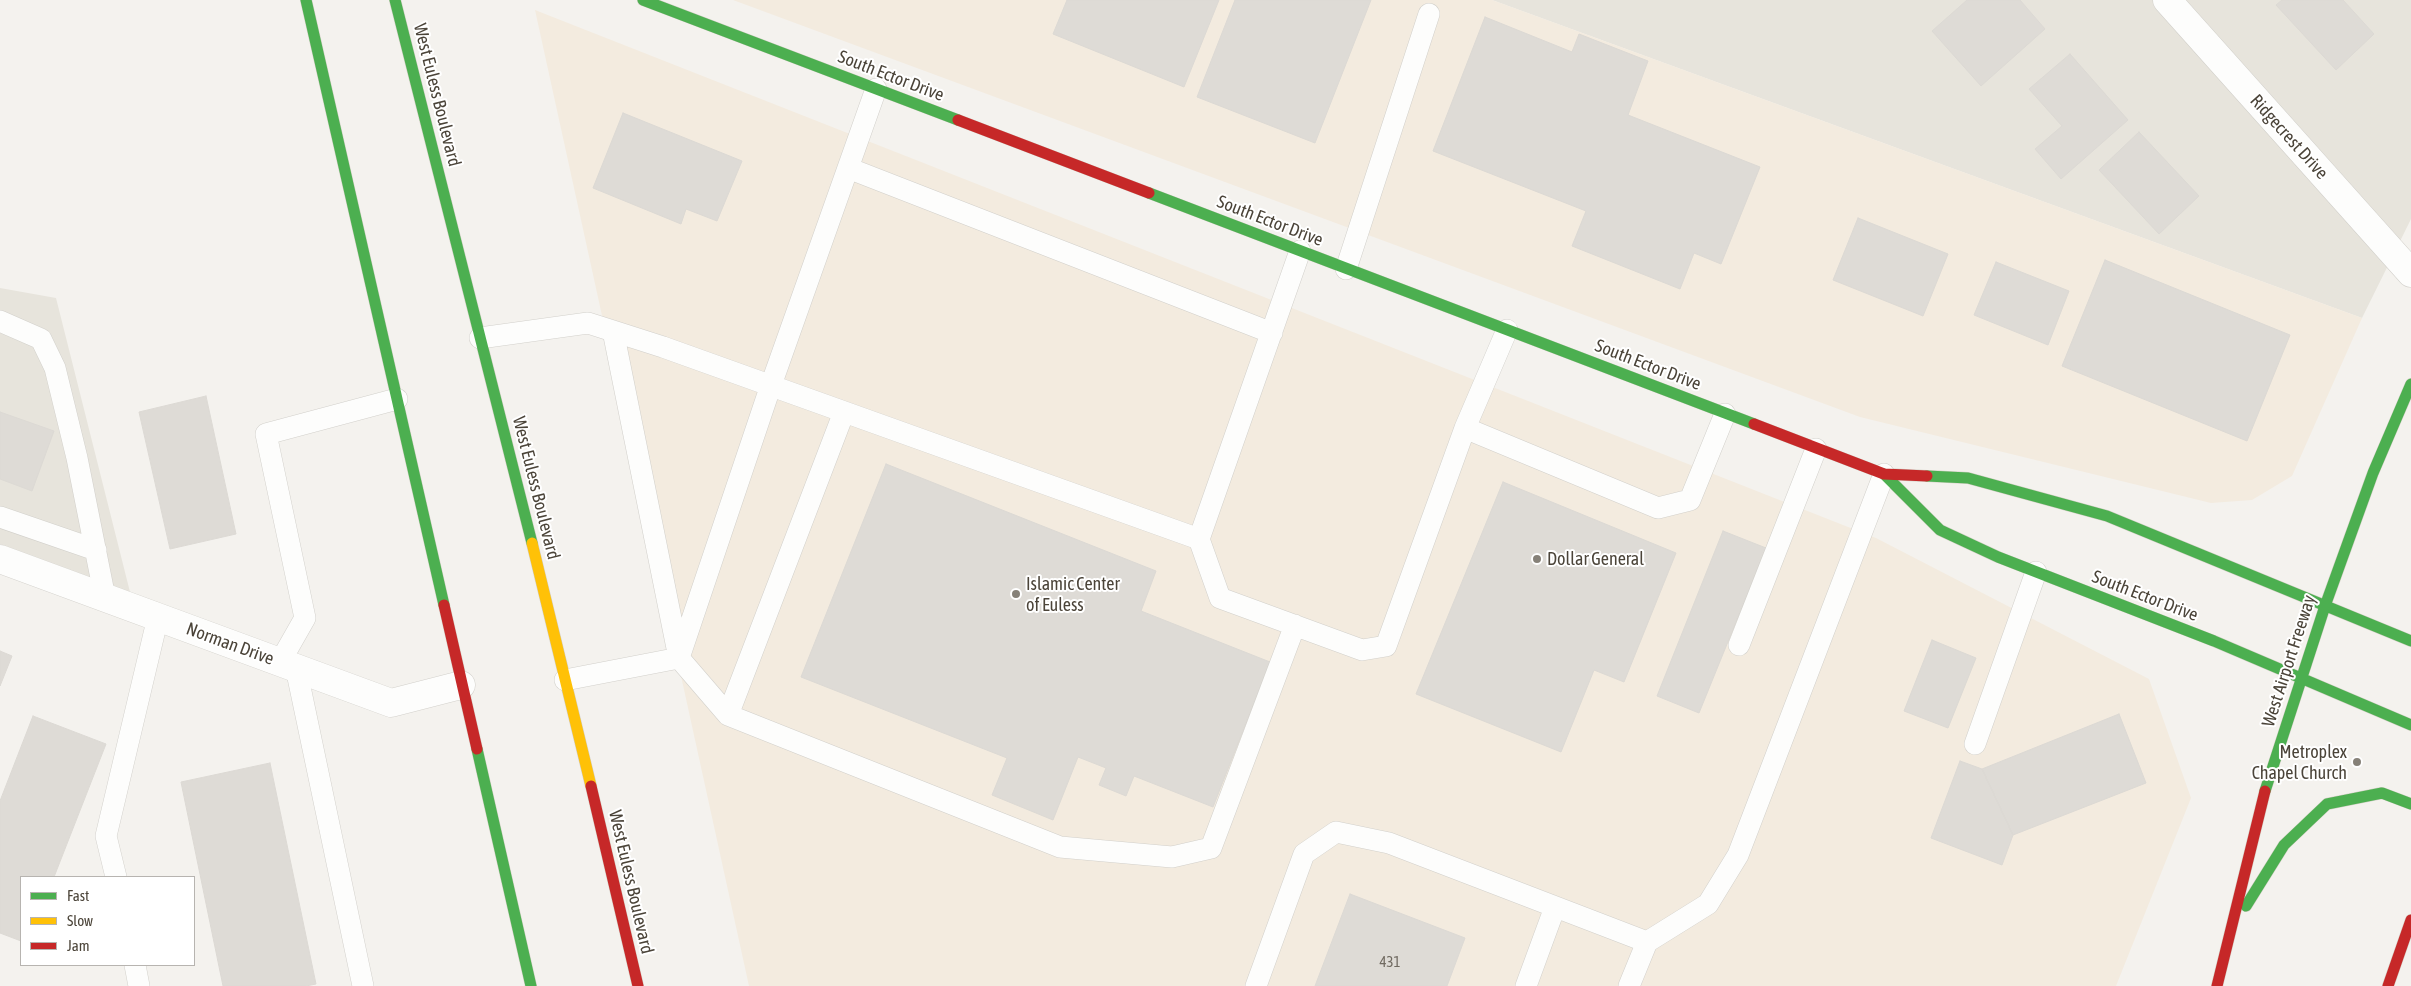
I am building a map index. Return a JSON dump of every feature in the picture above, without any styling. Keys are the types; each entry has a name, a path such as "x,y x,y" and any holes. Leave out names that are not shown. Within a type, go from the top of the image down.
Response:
{"main road":[{"path":"306,0 531,986"},
{"name":"West Euless Boulevard","path":"395,0 566,680 638,986"},
{"name":"South Ector Drive","path":"643,0 1884,474 1968,478 2107,516 2411,642"},
{"name":"West Airport Freeway","path":"2217,986 2234,924 2269,776 2325,606 2373,473 2411,384"},
{"name":"South Ector Drive","path":"1884,474 1940,530 2036,572 2214,641 2411,725"},
{"path":"2234,924 2284,845 2327,804 2382,793 2411,804"},
{"path":"2388,986 2411,920"}],"street":[{"name":"Ridgecrest Drive","path":"2167,0 2411,273"},
{"name":"Norman Drive","path":"0,559 391,703 461,684"}],"lane":[{"path":"1346,269 1429,14"},
{"path":"679,658 771,385 876,89"},
{"path":"848,168 1272,333"},
{"path":"1300,251 1200,539 1220,598 1362,650 1386,646 1466,428 1507,330"},
{"path":"0,321 40,339 54,368 77,458 105,598"},
{"path":"480,338 588,322 771,385 1200,539"},
{"path":"613,331 679,658 728,715 1060,847 1172,857 1211,848 1295,625"},
{"path":"363,986 288,665 305,618 266,434 397,399"},
{"path":"728,715 844,412"},
{"path":"1466,428 1658,508 1690,500 1725,414"},
{"path":"1739,645 1816,449"},
{"path":"1629,986 1647,942 1708,904 1738,855 1884,474"},
{"path":"0,517 96,550"},
{"path":"1975,744 2036,572"},
{"path":"116,876 106,836 158,617"},
{"path":"566,680 679,658"},
{"path":"1256,986 1304,854 1336,832 1389,843 1647,942"},
{"path":"1526,986 1556,907"},
{"path":"135,966 139,986"}],"shaded area":[{"path":"733,0 1492,0 2362,318 2292,476 2252,500 2211,503 1860,417"},
{"path":"1492,0 2411,0 2411,219 2362,318"},
{"path":"535,10 1876,538 2149,679 2191,798 2116,986 749,986"},
{"path":"0,288 56,298 130,592 0,544"}],"building":[{"path":"1067,0 1219,0 1184,87 1053,34"},
{"path":"1235,0 1371,0 1315,143 1197,97"},
{"path":"1967,0 2020,0 2045,29 1981,86 1932,31"},
{"path":"2282,0 2343,0 2374,34 2336,70 2276,5"},
{"path":"1485,17 1572,52 1579,34 1648,61 1628,115 1760,167 1721,264 1694,253 1680,289 1572,246 1586,211 1433,151"},
{"path":"2070,54 2128,120 2061,179 2035,149 2062,126 2029,89"},
{"path":"623,113 742,161 717,221 686,209 681,224 593,188"},
{"path":"2139,132 2199,196 2159,234 2099,170"},
{"path":"1858,218 1948,254 1923,316 1833,280"},
{"path":"2105,260 2290,335 2247,441 2062,366"},
{"path":"1996,262 2069,291 2048,345 1974,315"},
{"path":"206,396 236,534 170,549 139,412"},
{"path":"0,412 54,431 32,491 0,479"},
{"path":"886,464 1156,571 1141,611 1270,662 1213,807 1134,776 1126,796 1099,785 1106,768 1078,757 1053,820 992,795 1007,758 801,677"},
{"path":"1503,482 1676,553 1624,682 1594,670 1561,752 1416,694"},
{"path":"1723,531 1766,548 1699,713 1657,696"},
{"path":"1932,640 1976,658 1948,728 1904,711"},
{"path":"0,651 12,656 0,686"},
{"path":"2119,714 2146,783 2013,835 1982,769"},
{"path":"33,716 106,744 54,876 20,876 20,941 0,933 0,801"},
{"path":"1960,761 1982,769 2013,835 2002,865 1931,838"},
{"path":"270,763 316,984 306,986 223,986 181,782"},
{"path":"1350,894 1465,938 1447,986 1315,986"}],"traffic: fast":[{"path":"306,0 444,605"},
{"path":"395,0 532,543"},
{"path":"643,0 958,120"},
{"path":"1149,193 1754,424"},
{"path":"2265,791 2325,606 2373,473 2411,384"},
{"path":"1884,474 1940,530 1998,557 2214,641 2411,725"},
{"path":"1927,476 1968,478 2107,516 2411,641"},
{"path":"477,749 531,986"},
{"path":"2246,906 2284,845 2327,804 2382,793 2411,804"}],"traffic: slow":[{"path":"532,543 591,786"}],"traffic: jam":[{"path":"958,120 1149,193"},
{"path":"1754,424 1884,474 1927,476"},
{"path":"444,605 477,749"},
{"path":"591,786 638,986"},
{"path":"2217,986 2265,791"},
{"path":"2388,986 2411,920"}],"place":[{"name":"Dollar General","path":"1537,559"},
{"name":"Islamic Center of Euless","path":"1016,594"},
{"name":"Metroplex Chapel Church","path":"2357,762"}]}
